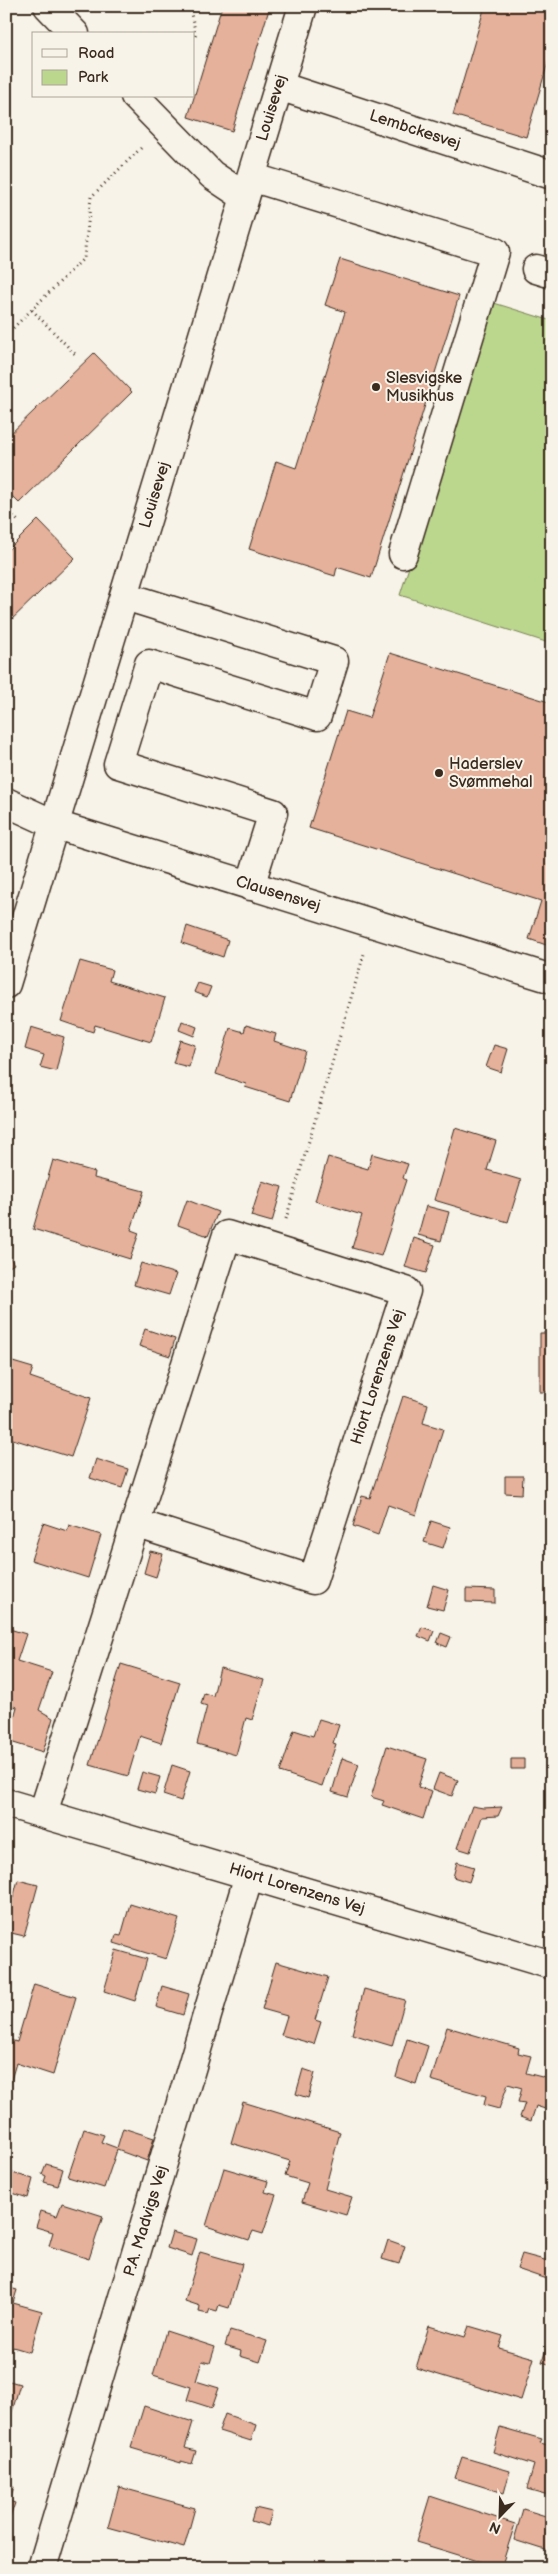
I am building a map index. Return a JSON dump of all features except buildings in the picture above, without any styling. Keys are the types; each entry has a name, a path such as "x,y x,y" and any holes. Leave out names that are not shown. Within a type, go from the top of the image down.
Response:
{"street":[{"path":"48,6 73,32"},
{"name":"Louisevej","path":"6,984 56,825 303,6"},
{"name":"Lembckesvej","path":"279,86 552,175"},
{"path":"137,98 212,175 248,187 495,252 403,554"},
{"path":"125,596 334,661 317,716 149,664 118,764 273,813 250,886"},
{"name":"Clausensvej","path":"6,802 56,825 552,979"},
{"name":"Hiort Lorenzens Vej","path":"43,1813 135,1523 227,1235 406,1291 314,1580 135,1523"},
{"name":"Hiort Lorenzens Vej","path":"6,1803 552,1965"},
{"name":"P.A. Madvigs Vej","path":"42,2568 249,1875"}],"path":[{"path":"189,6 195,36"},
{"path":"6,335 84,258 91,197 164,126"},
{"path":"32,310 77,356"},
{"path":"6,509 19,522"},
{"path":"277,1250 373,924"}],"green space":[{"path":"494,303 552,321 552,644 400,595"}],"place":[{"name":"Slesvigske Musikhus","path":"376,387"},
{"name":"Haderslev Svømmehal","path":"439,773"}]}
